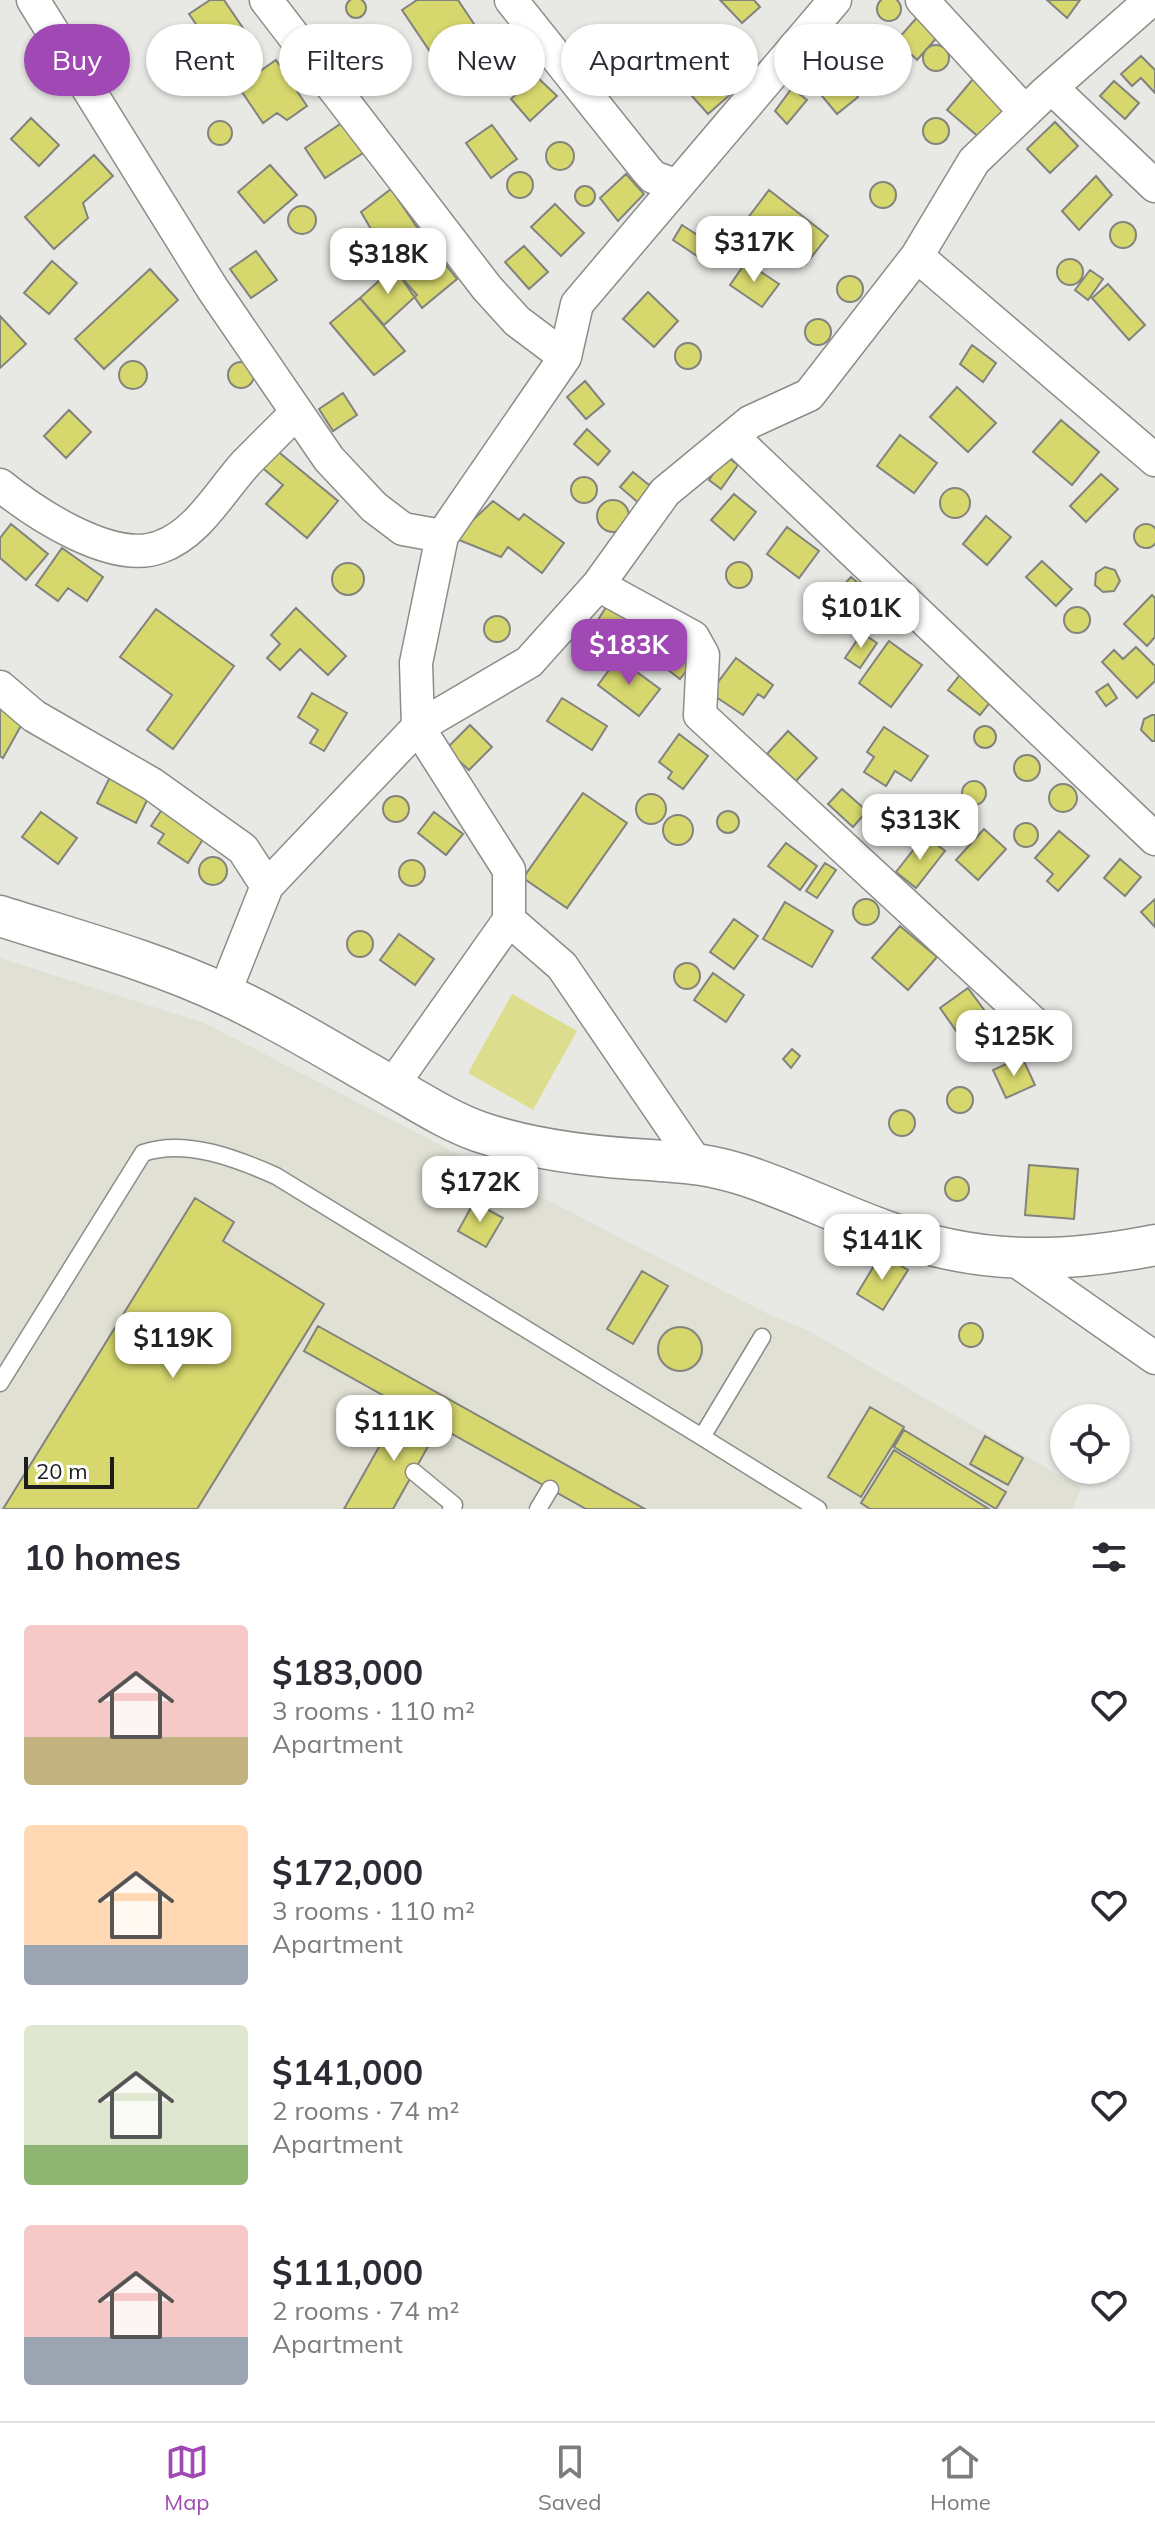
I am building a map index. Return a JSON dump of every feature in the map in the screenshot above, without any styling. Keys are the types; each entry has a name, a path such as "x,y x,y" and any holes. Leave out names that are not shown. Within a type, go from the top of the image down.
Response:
{"street":[{"path":"33,0 212,288 295,414 329,459 374,507 403,529 442,536"},
{"path":"266,0 487,288 517,321 565,357"},
{"path":"511,0 653,177 675,185"},
{"path":"922,0 1025,112"},
{"path":"224,994 267,886 418,727 529,662 598,585 665,492 750,422 809,395 917,256 974,161 1151,0"},
{"path":"392,1086 509,920 509,870 418,727 416,663 442,536 565,357 577,304 832,1"},
{"path":"1052,88 1155,186"},
{"path":"917,256 1155,460"},
{"path":"0,485 21,501 91,541 142,552 163,547 200,520 246,463 295,414"},
{"path":"733,437 1155,839"},
{"path":"598,585 693,637 703,655 700,715 1053,1041"},
{"path":"0,687 34,716 152,784 243,849 267,886"},
{"path":"0,916 135,960 224,994 480,1131 525,1143 650,1160 695,1161 743,1175 887,1232 966,1252 1015,1260 1115,1253 1155,1245"},
{"path":"509,920 562,966 695,1161"},
{"path":"1015,1260 1155,1358"}],"lane":[{"path":"0,1383 143,1153 170,1148 242,1161 276,1176 818,1509"},
{"path":"702,1437 762,1337"},
{"path":"414,1472 454,1505 451,1509"},
{"path":"538,1509 550,1489"}],"shaded area":[{"path":"0,958 204,1023 768,1314 805,1329 1050,1470 1050,1484 1074,1484 1081,1488 1073,1509 0,1509"}],"green space":[{"path":"512,994 577,1031 533,1110 468,1073"}],"building":[{"path":"352,-1 360,-1 365,4 365,12 360,17 352,17 347,12 347,4"},
{"path":"884,-1 894,-1 900,5 900,13 893,20 885,20 878,13 878,5"},
{"path":"210,0 224,0 240,24 196,24 189,14"},
{"path":"417,0 458,0 474,24 428,24 428,49 402,10"},
{"path":"720,0 754,0 760,7 742,23"},
{"path":"1047,0 1080,0 1067,18"},
{"path":"921,13 941,33 917,60 912,55 911,24"},
{"path":"936,45 945,49 949,58 945,67 936,71 927,67 923,58 927,49"},
{"path":"1141,56 1155,70 1155,93 1141,78 1132,86 1121,74"},
{"path":"276,60 279,64 279,96 300,96 307,106 287,120 277,113 263,123 245,96 263,96 263,69"},
{"path":"973,79 1006,107 980,138 947,110"},
{"path":"1114,81 1139,103 1125,119 1100,96"},
{"path":"545,85 557,96 530,121 511,99 514,96 545,96"},
{"path":"692,96 729,96 708,114"},
{"path":"786,96 802,96 807,100 787,124 775,111"},
{"path":"822,96 857,96 858,97 837,114"},
{"path":"31,118 59,145 39,166 11,139"},
{"path":"936,118 945,122 949,131 945,140 936,144 927,140 923,131 927,122"},
{"path":"346,120 366,151 325,178 305,148"},
{"path":"220,121 229,124 232,133 229,142 220,145 211,142 208,133 211,124"},
{"path":"1055,122 1078,146 1050,173 1027,149"},
{"path":"492,125 517,159 491,178 466,143"},
{"path":"560,142 570,146 574,156 570,166 560,170 550,166 546,156 550,146"},
{"path":"94,155 113,176 83,203 88,218 54,249 25,217"},
{"path":"270,165 297,195 264,223 238,192"},
{"path":"520,172 529,176 533,185 529,194 520,198 511,194 507,185 511,176"},
{"path":"626,174 644,194 618,221 600,198"},
{"path":"1096,176 1112,195 1079,230 1062,211"},
{"path":"883,182 892,186 896,195 892,204 883,208 874,204 870,195 874,186"},
{"path":"581,186 589,186 595,196 589,206 581,206 575,200 575,192"},
{"path":"391,189 425,239 391,263 361,212"},
{"path":"769,190 828,236 806,264 747,219"},
{"path":"555,204 584,233 561,256 531,227"},
{"path":"302,206 312,210 316,220 312,230 302,234 292,230 288,220 292,210"},
{"path":"1123,222 1132,226 1136,235 1132,244 1123,248 1114,244 1110,235 1114,226"},
{"path":"682,225 719,249 709,264 673,240"},
{"path":"425,239 457,279 422,308 391,263"},
{"path":"524,246 548,272 529,289 505,262"},
{"path":"256,251 277,280 251,298 230,269"},
{"path":"1070,259 1079,263 1083,272 1079,281 1070,285 1061,281 1057,272 1061,263"},
{"path":"52,261 77,283 49,314 24,293"},
{"path":"746,262 779,284 762,307 730,285"},
{"path":"393,268 417,295 384,325 360,298"},
{"path":"150,269 178,300 104,369 75,339"},
{"path":"1090,270 1103,279 1088,300 1075,290"},
{"path":"850,276 859,280 863,289 859,298 850,302 841,298 837,289 841,280"},
{"path":"1108,284 1145,325 1129,340 1092,298"},
{"path":"648,292 678,321 654,347 623,319"},
{"path":"360,298 405,351 374,375 330,323"},
{"path":"0,316 26,344 0,368"},
{"path":"818,319 827,323 831,332 827,341 818,345 809,341 805,332 809,323"},
{"path":"688,343 697,347 701,356 697,365 688,369 679,365 675,356 679,347"},
{"path":"972,345 996,363 983,382 960,364"},
{"path":"133,361 143,365 147,375 143,385 133,389 123,385 119,375 123,365"},
{"path":"241,362 250,366 254,375 250,384 241,388 232,384 228,375 232,366"},
{"path":"585,381 604,404 586,419 567,397"},
{"path":"957,387 996,423 968,452 930,417"},
{"path":"343,393 357,415 333,431 319,409"},
{"path":"69,410 91,432 66,458 44,436"},
{"path":"1061,420 1099,452 1072,485 1033,452"},
{"path":"587,429 610,451 598,465 574,444"},
{"path":"900,435 937,463 914,493 877,466"},
{"path":"275,449 338,501 307,538 266,504 283,485 260,466"},
{"path":"726,456 738,465 721,489 709,480"},
{"path":"633,472 649,485 653,481 665,491 641,505 620,487"},
{"path":"1101,474 1118,489 1086,522 1070,506"},
{"path":"584,477 593,481 597,490 593,499 584,503 575,499 571,490 575,481"},
{"path":"955,488 966,492 970,503 966,514 955,518 944,514 940,503 944,492"},
{"path":"734,494 756,512 734,540 711,520"},
{"path":"613,500 624,505 629,516 624,527 613,532 602,527 597,516 602,505"},
{"path":"493,501 519,520 524,514 564,543 542,573 508,547 501,557 454,538"},
{"path":"986,516 1011,537 987,565 963,544"},
{"path":"11,524 48,554 26,580 0,558 0,538"},
{"path":"1146,524 1154,528 1154,544 1146,548 1138,544 1134,536 1138,528"},
{"path":"787,527 819,551 799,578 767,554"},
{"path":"62,548 103,577 87,601 68,588 58,601 36,585"},
{"path":"1042,561 1072,589 1056,606 1026,577"},
{"path":"739,562 748,566 752,575 748,584 739,588 730,584 726,575 730,566"},
{"path":"348,563 359,568 364,579 359,590 348,595 337,590 332,579 337,568"},
{"path":"1105,567 1115,570 1120,581 1114,591 1103,592 1095,585 1096,573"},
{"path":"851,577 881,603 860,627 830,600"},
{"path":"1152,595 1155,598 1155,637 1147,646 1124,624"},
{"path":"608,604 647,628 629,658 615,650 621,639 596,623"},
{"path":"1077,607 1086,611 1090,620 1086,629 1077,633 1068,629 1064,620 1068,611"},
{"path":"296,608 346,656 328,675 300,649 280,670 267,658 280,644 271,635"},
{"path":"156,609 234,666 173,749 147,730 172,695 120,657"},
{"path":"497,616 506,620 510,629 506,638 497,642 488,638 484,629 488,620"},
{"path":"650,632 692,663 680,679 638,647"},
{"path":"862,633 877,643 860,668 845,658"},
{"path":"889,641 922,665 891,707 859,683"},
{"path":"1136,647 1155,666 1155,681 1137,698 1102,662 1114,650 1123,659"},
{"path":"618,658 660,689 639,716 598,685"},
{"path":"736,658 773,685 764,698 758,694 743,715 710,693"},
{"path":"963,671 995,696 980,715 948,690"},
{"path":"1108,684 1117,698 1106,706 1096,692"},
{"path":"312,693 347,713 324,751 310,743 318,730 298,717"},
{"path":"562,698 607,726 592,750 547,721"},
{"path":"0,704 23,722 3,758 0,756"},
{"path":"1155,715 1155,741 1141,730 1144,719"},
{"path":"470,725 492,747 469,770 446,749"},
{"path":"985,726 993,729 996,737 993,745 985,748 977,745 974,737 977,729"},
{"path":"884,727 928,756 911,781 895,771 886,786 864,772 874,757 867,752"},
{"path":"788,731 817,758 796,781 767,754"},
{"path":"679,734 708,756 683,789 668,778 672,772 659,762"},
{"path":"1027,755 1036,759 1040,768 1036,777 1027,781 1018,777 1014,768 1018,759"},
{"path":"113,771 152,790 136,823 97,803"},
{"path":"974,781 982,785 986,793 982,801 974,805 966,801 962,793 966,785"},
{"path":"1063,784 1073,788 1077,798 1073,808 1063,812 1053,808 1049,798 1053,788"},
{"path":"842,789 867,811 853,827 828,804"},
{"path":"583,793 627,823 567,908 523,878"},
{"path":"651,794 662,798 666,809 662,820 651,824 640,820 636,809 640,798"},
{"path":"396,796 405,800 409,809 405,818 396,822 387,818 383,809 387,800"},
{"path":"163,808 205,836 188,863 158,843 164,834 151,826"},
{"path":"724,811 732,811 739,822 732,833 724,833 717,826 717,818"},
{"path":"41,812 77,838 58,864 22,837"},
{"path":"434,812 463,834 446,855 418,833"},
{"path":"678,815 689,819 693,830 689,841 678,845 667,841 663,830 667,819"},
{"path":"1026,823 1035,826 1038,835 1035,844 1026,847 1017,844 1014,835 1017,826"},
{"path":"984,829 1006,849 978,880 956,860"},
{"path":"1059,831 1089,856 1058,891 1047,881 1053,874 1035,858"},
{"path":"925,835 945,851 916,888 896,872"},
{"path":"786,843 817,866 800,890 768,866"},
{"path":"213,857 223,861 227,871 223,881 213,885 203,881 199,871 203,861"},
{"path":"1120,859 1141,877 1125,896 1104,878"},
{"path":"412,860 421,864 425,873 421,882 412,886 403,882 399,873 403,864"},
{"path":"825,863 836,870 817,898 806,891"},
{"path":"866,899 875,903 879,912 875,921 866,925 857,921 853,912 857,903"},
{"path":"1155,899 1155,927 1141,912"},
{"path":"785,902 833,931 812,967 763,939"},
{"path":"734,919 758,936 734,969 710,952"},
{"path":"900,926 937,957 908,990 872,958"},
{"path":"360,931 369,935 373,944 369,953 360,957 351,953 347,944 351,935"},
{"path":"399,934 434,959 415,985 380,960"},
{"path":"687,963 696,967 700,976 696,985 687,989 678,985 674,976 678,967"},
{"path":"713,973 744,995 726,1022 694,1000"},
{"path":"968,988 993,1022 964,1042 940,1008"},
{"path":"792,1049 800,1056 791,1068 783,1059"},
{"path":"1022,1057 1035,1085 1006,1098 993,1070"},
{"path":"960,1087 969,1091 973,1100 969,1109 960,1113 951,1109 947,1100 951,1091"},
{"path":"902,1110 911,1114 915,1123 911,1132 902,1136 893,1132 889,1123 893,1114"},
{"path":"1029,1165 1078,1169 1074,1219 1025,1215"},
{"path":"957,1177 966,1180 969,1189 966,1198 957,1201 948,1198 945,1189 948,1180"},
{"path":"195,1198 234,1222 223,1241 324,1304 197,1509 3,1509"},
{"path":"474,1202 503,1218 486,1247 458,1231"},
{"path":"881,1254 908,1270 883,1310 857,1294"},
{"path":"642,1271 668,1286 633,1344 607,1329"},
{"path":"971,1323 982,1330 983,1335 976,1346 971,1347 960,1340 959,1335 966,1324"},
{"path":"318,1326 645,1509 586,1509 304,1351"},
{"path":"680,1327 695,1334 702,1349 695,1364 680,1371 665,1364 658,1349 665,1334"},
{"path":"402,1406 439,1427 393,1509 344,1509"},
{"path":"870,1407 904,1427 861,1497 828,1477"},
{"path":"904,1430 1006,1492 996,1509 894,1447"},
{"path":"985,1436 1023,1458 1008,1485 970,1464"},
{"path":"894,1450 989,1509 870,1509 861,1503"}]}
